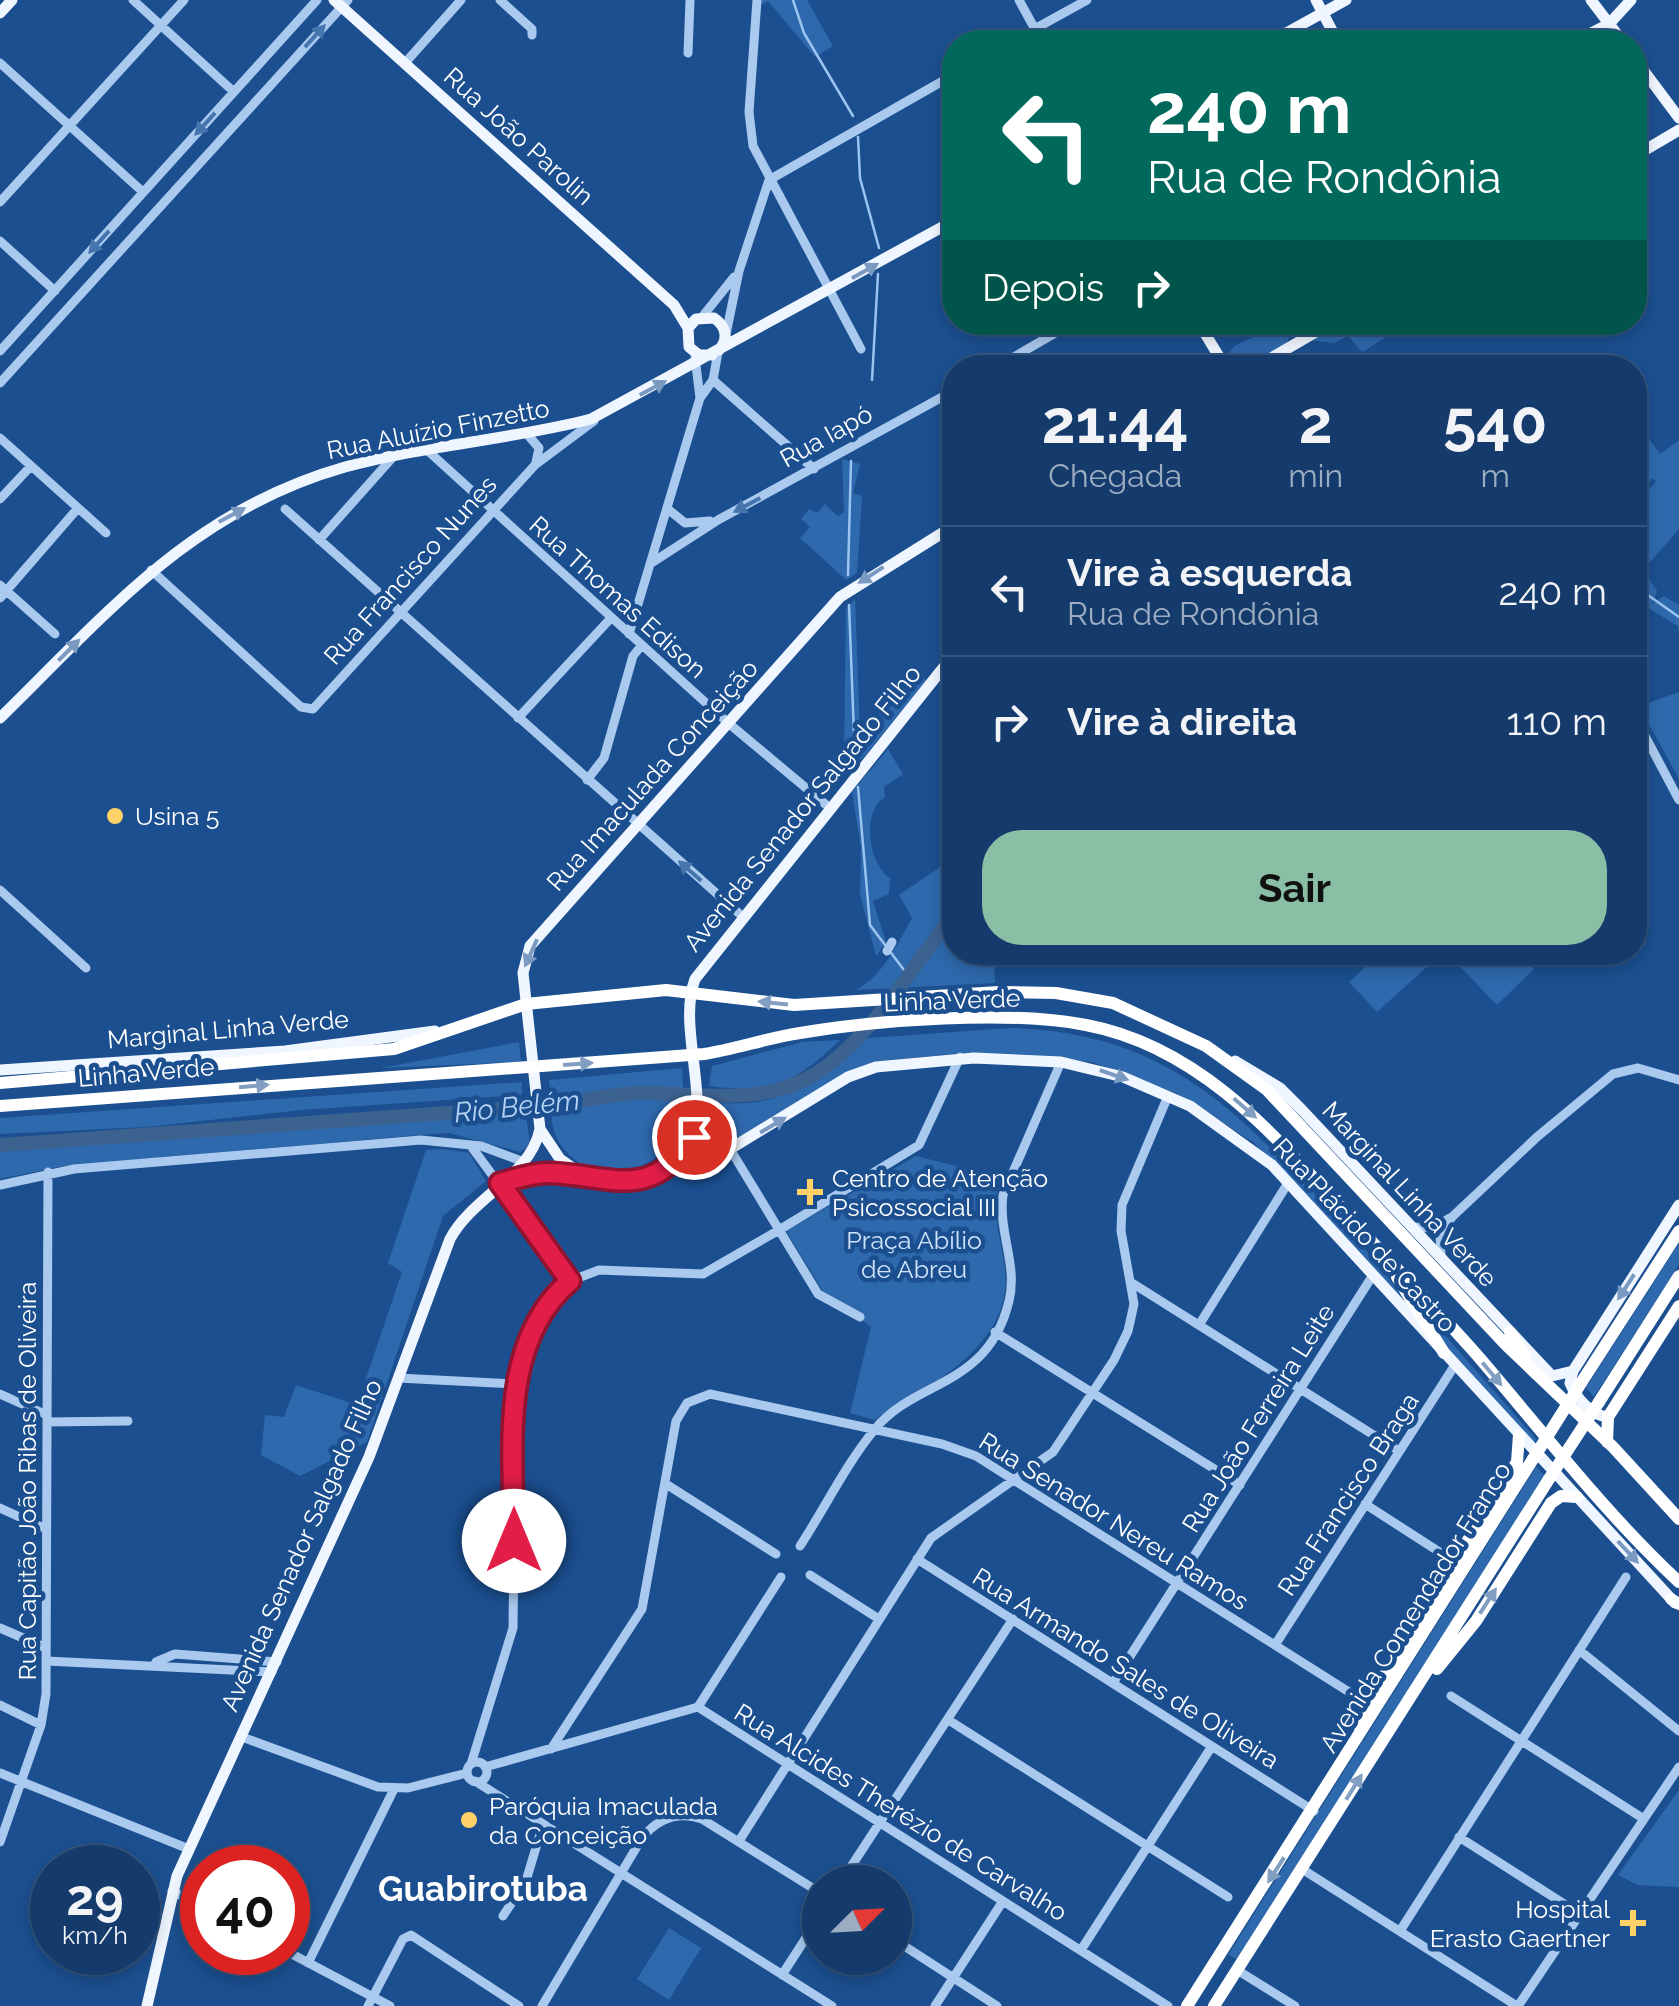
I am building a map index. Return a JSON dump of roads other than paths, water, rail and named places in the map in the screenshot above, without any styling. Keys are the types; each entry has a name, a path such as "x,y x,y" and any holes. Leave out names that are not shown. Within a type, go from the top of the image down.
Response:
{"highway":[{"name":"Linha Verde","path":"0,1083 384,1050 459,1029 526,1004 691,991 784,1004 1016,992 1074,996 1131,1009 1206,1046 1278,1100 1538,1376 1676,1515"},
{"name":"Linha Verde","path":"0,1106 695,1061 851,1028 890,1025 987,1019 1056,1020 1109,1030 1204,1076 1242,1104 1484,1364 1578,1479 1679,1582"},
{"name":"Avenida Comendador Franco","path":"1188,2006 1340,1770 1532,1459 1577,1377 1679,1231"},
{"path":"1380,1250 1444,1353"},
{"name":"Avenida Comendador Franco","path":"1214,2006 1679,1276"},
{"path":"1607,1442 1608,1416 1679,1306"},
{"path":"1510,1332 1538,1376"},
{"path":"1340,1770 1383,1676 1518,1462 1519,1434"},
{"path":"1406,1705 1467,1633 1551,1503 1561,1496 1577,1497"},
{"path":"1200,1986 1237,1970"}],"main road":[{"path":"0,13 12,0"},
{"path":"1316,0 1331,30"},
{"path":"1292,30 1346,0"},
{"path":"1591,0 1613,30"},
{"path":"1597,30 1631,0"},
{"name":"Rua João Parolin","path":"341,2 674,305 688,328"},
{"path":"1647,75 1679,118"},
{"path":"1647,149 1679,130"},
{"path":"715,353 726,334 720,322 702,317 688,328 687,341 695,358 715,353 942,227"},
{"name":"Rua João Parolin","path":"674,305 702,317"},
{"path":"1276,355 1311,335"},
{"name":"Rua Francisco Nunes","path":"609,412 695,358"},
{"name":"Rua Aluízio Finzetto","path":"0,718 150,569 219,522 284,489 347,467 528,435 609,412"},
{"name":"Rua Imaculada Conceição","path":"540,1129 523,974 530,946 840,598 942,533"},
{"name":"Avenida Senador Salgado Filho","path":"652,1176 672,1164 690,1143 699,1111 691,991 706,964 942,669"},
{"name":"Marginal Linha Verde","path":"0,1070 286,1050 459,1029"},
{"name":"Marginal Linha Verde","path":"1206,1046 1280,1088 1552,1376 1577,1377"},
{"name":"Rua Plácido de Castro","path":"652,1176 730,1149 856,1073 888,1064 960,1057 1061,1062 1108,1072 1168,1096 1245,1142 1288,1183 1519,1434"},
{"path":"500,1183 535,1149 540,1129"},
{"path":"540,1129 560,1159 588,1179"},
{"path":"500,1183 542,1173 620,1184 652,1176"},
{"name":"Avenida Senador Salgado Filho","path":"191,1845 362,1473 456,1228 500,1183"},
{"name":"Avenida Comendador Franco","path":"1577,1377 1679,1205"},
{"path":"1577,1377 1570,1384 1576,1395 1599,1416 1608,1416"},
{"path":"1519,1434 1676,1603"},
{"name":"Avenida Senador Salgado Filho","path":"147,2006 172,1891 180,1872"}],"street":[{"path":"133,0 234,92"},
{"path":"0,202 184,0"},
{"path":"0,352 317,0"},
{"path":"405,63 461,0"},
{"path":"500,0 532,30 532,35"},
{"path":"688,53 690,0"},
{"path":"757,0 750,133 770,180 862,349"},
{"path":"1019,0 1035,29 1087,0"},
{"path":"0,383 341,2"},
{"path":"0,63 143,192"},
{"path":"726,334 738,270 770,180 942,81"},
{"path":"0,241 55,290"},
{"path":"702,317 738,270"},
{"path":"1017,355 1052,335"},
{"path":"630,634 700,398 713,380 715,353"},
{"path":"695,358 700,398"},
{"path":"713,380 814,469"},
{"name":"Rua Iapó","path":"654,562 718,520 942,397"},
{"name":"Rua Francisco Nunes","path":"150,569 301,707 318,705 536,464 609,412"},
{"path":"528,435 539,448 536,464"},
{"path":"0,438 106,533"},
{"name":"Rua Thomas Edison","path":"428,451 728,722 830,808"},
{"path":"319,540 393,457"},
{"path":"0,499 30,466"},
{"path":"55,634 2,591 78,508"},
{"path":"284,510 743,917"},
{"path":"668,510 693,525 718,520"},
{"path":"518,718 611,618"},
{"path":"587,780 604,758 633,656 642,645"},
{"path":"1647,740 1679,800"},
{"path":"0,890 86,968"},
{"path":"832,2006 476,1782 469,1768 513,1628 515,1384 546,1306 570,1281 607,1269 696,1276 779,1230 923,1142 960,1057"},
{"path":"800,1546 875,1429 962,1373 996,1332 1008,1305 1012,1281 1002,1218 1003,1195 1061,1062"},
{"path":"1407,1224 1426,1230 1452,1217 1596,1085 1620,1072 1651,1069 1679,1080"},
{"path":"739,1840 937,1532 1054,1452 1093,1393 1131,1323 1132,1283 1121,1231 1122,1205 1168,1096"},
{"path":"1540,1117 1550,1126"},
{"path":"0,1184 48,1172 420,1140 468,1144 524,1162"},
{"path":"468,1144 570,1281"},
{"path":"730,1149 818,1294 860,1317"},
{"name":"Rua Capitão João Ribas de Oliveira","path":"0,1842 41,1725 46,1661 48,1172"},
{"path":"1199,1325 1288,1183"},
{"path":"1442,1262 1438,1245 1452,1217"},
{"name":"Rua João Ferreira Leite","path":"1113,1683 1373,1276"},
{"path":"1132,1283 1400,1451"},
{"path":"996,1332 1240,1485"},
{"name":"Rua Francisco Braga","path":"1275,1645 1454,1364"},
{"path":"398,1378 515,1384"},
{"path":"0,1394 46,1419 128,1421"},
{"name":"Rua Senador Nereu Ramos","path":"552,1748 642,1609 679,1413 702,1395 720,1394 966,1452 1017,1480 1349,1692"},
{"path":"666,1484 776,1554"},
{"path":"1365,1504 1442,1553"},
{"path":"0,1508 46,1528"},
{"name":"Rua Armando Sales de Oliveira","path":"917,1558 1314,1811"},
{"path":"810,1575 879,1619"},
{"path":"698,1707 781,1577"},
{"path":"1400,1931 1626,1577"},
{"path":"852,1865 876,1828 883,1824 1013,1620"},
{"path":"0,1628 46,1648"},
{"path":"1580,1650 1679,1731"},
{"path":"46,1661 152,1664 174,1654 274,1667"},
{"path":"1451,1696 1644,1818"},
{"path":"0,1705 41,1725"},
{"name":"Rua Alcides Therézio de Carvalho","path":"486,1767 698,1707 1166,2005"},
{"path":"950,1721 1228,1897"},
{"path":"242,1737 356,1781 394,1788 486,1767 486,1776 476,1782"},
{"path":"1081,1950 1212,1746"},
{"path":"1302,1868 1517,2006 1679,1767"},
{"path":"0,1773 180,1846"},
{"path":"310,1959 394,1788"},
{"path":"542,2006 648,1831 670,1817 702,1819 802,1881"},
{"path":"502,1916 526,1881 543,1824"},
{"path":"1460,1837 1580,1914"},
{"path":"172,1891 180,1895"},
{"path":"936,2006 1003,1901"},
{"path":"370,2001 408,1936 519,2006"},
{"path":"782,1975 802,1944"},
{"path":"912,1951 998,2006"},
{"path":"310,1964 370,2001 390,2006"},
{"path":"1237,1970 1295,2006"}],"waterway":[{"path":"793,0 804,33 853,116"},
{"path":"858,137 860,178 879,248"},
{"path":"872,380 878,274"},
{"path":"848,575 851,461"},
{"path":"1647,594 1679,617"},
{"path":"849,605 855,761"},
{"path":"858,787 870,925 907,974"},
{"name":"Rio Belém","path":"0,1145 545,1106 625,1094 728,1096 772,1091 815,1074 854,1042 942,930"}],"place":[{"name":"Usina 5","path":"115,816"},
{"name":"Centro de Atenção Psicossocial III","path":"810,1192"},
{"name":"Paróquia Imaculada da Conceição","path":"469,1820"},
{"name":"Hospital Erasto Gaertner","path":"1633,1923"}],"district":[{"name":"Guabirotuba","path":"483,1889"}],"park label":[{"name":"Praça Abílio de Abreu","path":"914,1254"}]}
